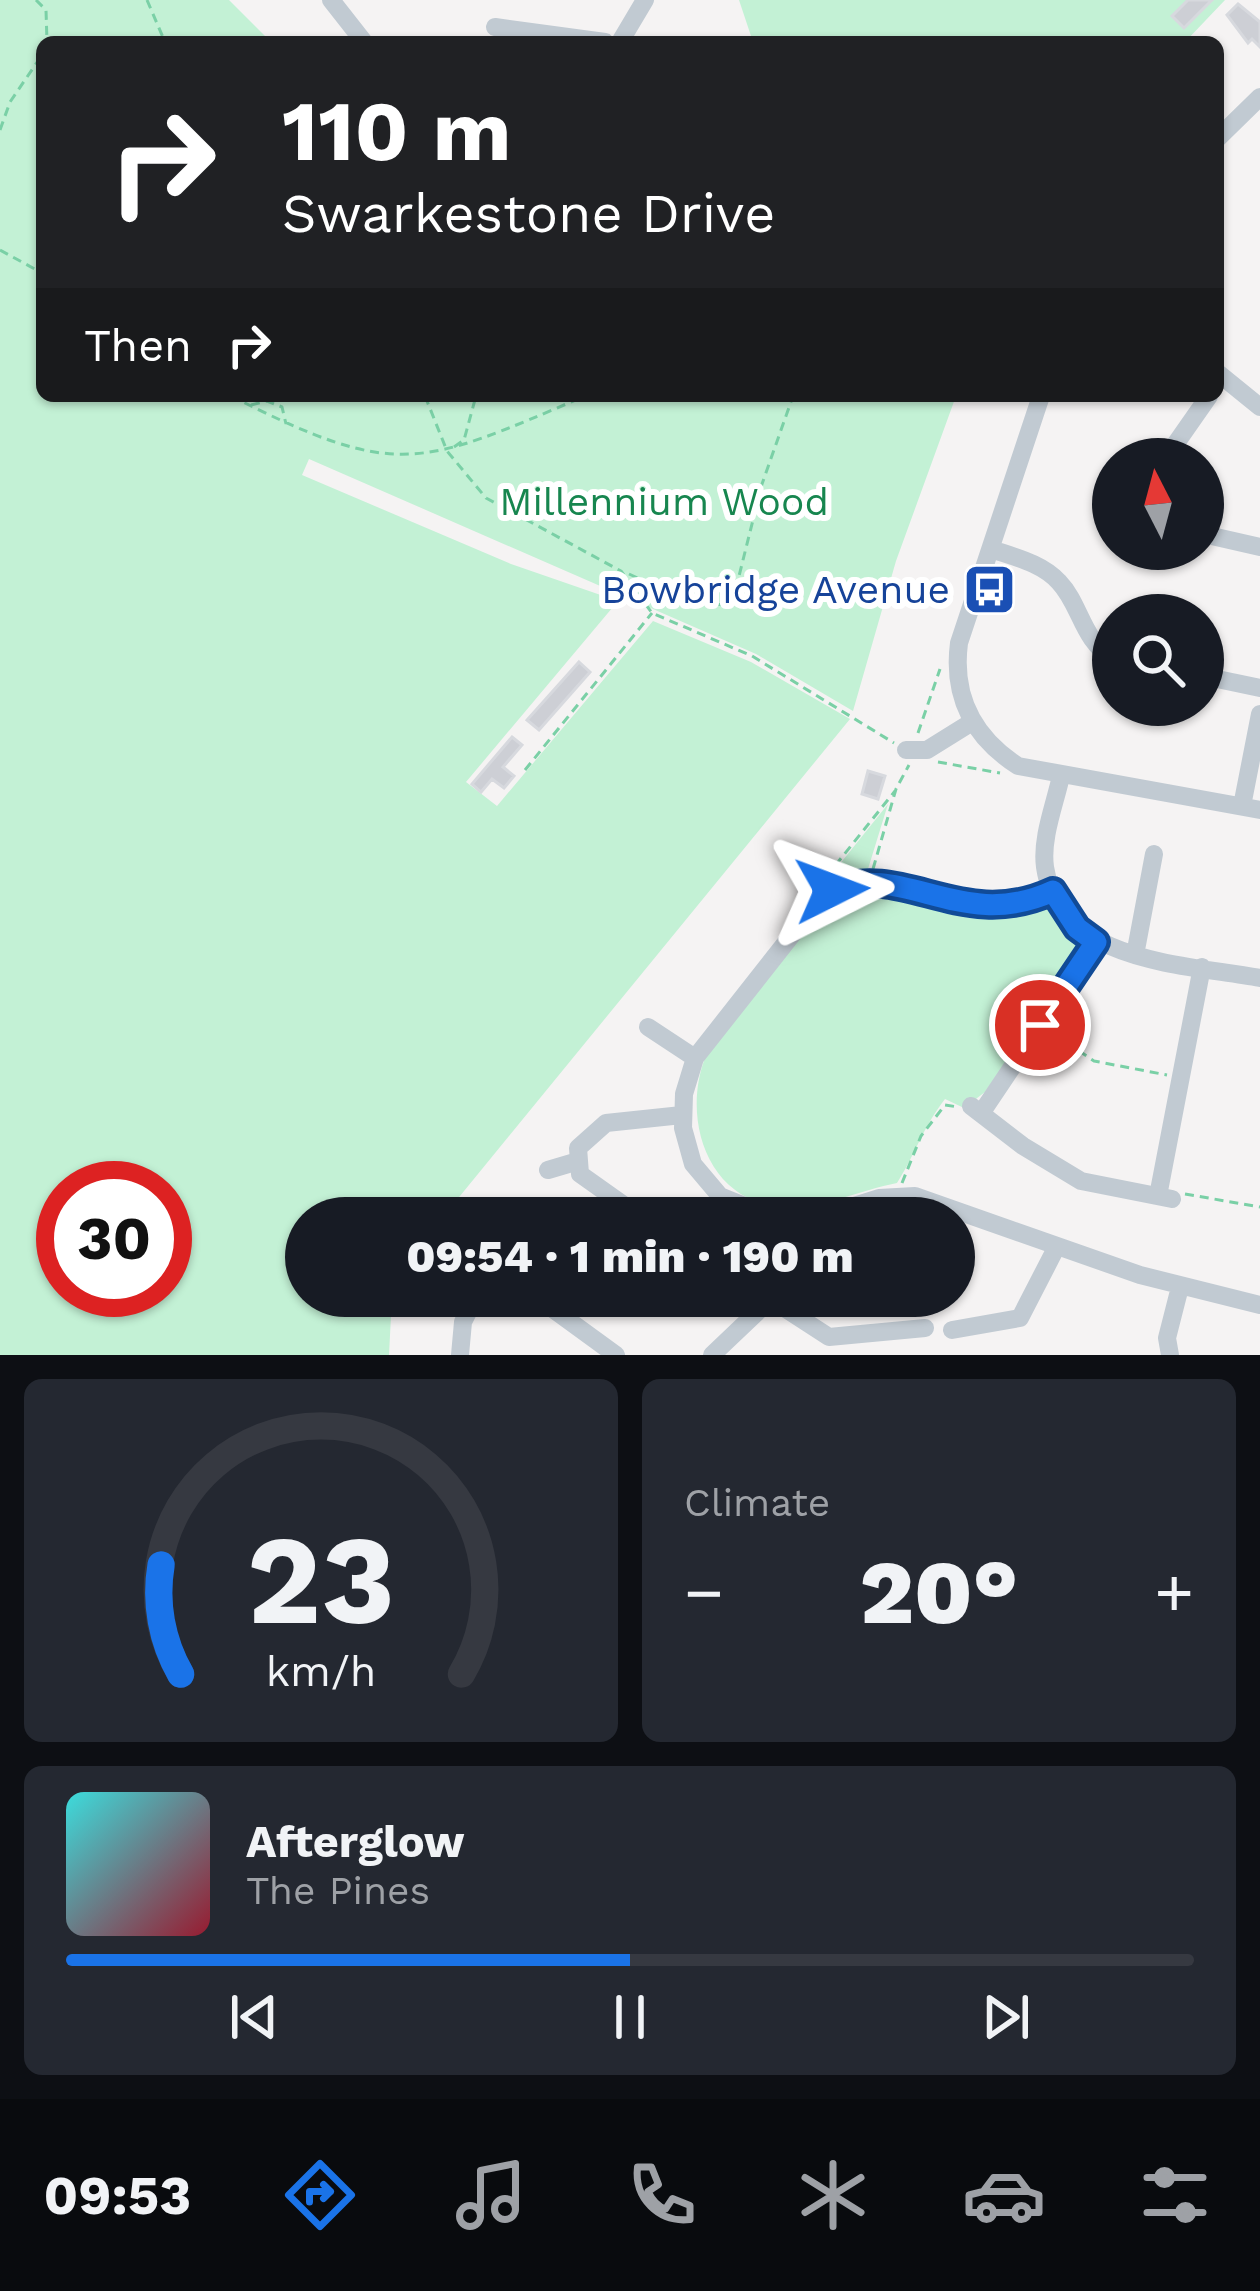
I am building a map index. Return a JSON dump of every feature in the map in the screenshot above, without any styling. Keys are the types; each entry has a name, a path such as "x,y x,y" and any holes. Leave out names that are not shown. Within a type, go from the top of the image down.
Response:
{"street":[{"path":"331,0 359,36"},
{"path":"624,36 645,0"},
{"path":"495,27 561,36"},
{"path":"1224,132 1260,97"},
{"path":"1224,382 1260,406"},
{"path":"1039,402 959,643 957,681 972,722 987,742 1018,766 1251,808 1260,715"},
{"path":"1180,438 1205,402"},
{"path":"1224,539 1260,547"},
{"path":"991,549 1031,563 1062,584 1092,639"},
{"path":"1224,680 1260,688"},
{"path":"911,753 927,750 972,722"},
{"path":"1061,776 1046,845 1053,891 1077,928 1096,942 1135,955 1260,978"},
{"path":"1135,955 1154,854"},
{"path":"724,1197 712,1188 688,1153 682,1115 695,1058 820,898 848,884 872,883 992,908 1021,906 1053,891"},
{"path":"1096,942 976,1109 1023,1146 1081,1181 1165,1198 1180,1078 1202,967"},
{"path":"648,1027 695,1058"},
{"path":"614,1197 595,1188 575,1162 578,1148 606,1123 682,1115"},
{"path":"548,1170 575,1162"},
{"path":"897,1197 932,1199 1056,1248 1180,1287 1260,1305"},
{"path":"952,1330 1020,1318 1056,1248"},
{"path":"1170,1355 1167,1338 1180,1287"},
{"path":"460,1355 466,1317"},
{"path":"564,1317 616,1355"},
{"path":"712,1355 753,1317"},
{"path":"800,1317 829,1337 925,1328"}],"path":[{"path":"36,0 46,10 46,36"},
{"path":"147,0 162,36"},
{"path":"0,130 10,102 36,65"},
{"path":"0,250 36,270"},
{"path":"242,402 360,452 406,456 447,451 569,402"},
{"path":"250,406 264,402"},
{"path":"269,402 283,410 286,424"},
{"path":"427,402 447,451 465,478 501,509 688,601 724,604 739,576 762,484 791,402"},
{"path":"447,451 464,440 474,402"},
{"path":"283,410 293,406"},
{"path":"622,571 652,613 752,656 911,753 1014,776"},
{"path":"525,770 652,613"},
{"path":"872,883 896,789 939,671 959,643"},
{"path":"820,898 827,874 896,789"},
{"path":"1001,1004 1094,1061 1180,1078"},
{"path":"901,1196 921,1136 945,1105 976,1109"},
{"path":"1165,1198 1186,1194 1260,1207"}],"green space":[{"name":"Millennium Wood","path":"0,0 229,0 265,36 36,36 36,402 954,402 896,561 853,711 756,654 309,459 302,475 511,564 618,601 466,782 497,806 653,621 751,662 850,719 459,1197 285,1197 285,1317 391,1317 389,1355 0,1355"},
{"path":"739,0 1225,0 1191,36 751,36"},
{"path":"888,804 868,869 835,870"},
{"path":"859,888 974,914 1009,915 1052,904 1083,950 985,1092 964,1108 945,1099 897,1183 845,1197 748,1197 721,1176 708,1156 700,1133 698,1082 705,1058 818,911"}],"building":[{"path":"1188,0 1212,0 1184,28 1172,16"},
{"path":"1238,4 1260,22 1260,47 1252,39 1248,43 1227,15"},
{"path":"579,662 590,672 539,730 527,720"},
{"path":"512,737 522,745 503,767 514,776 504,788 492,779 481,792 472,784"},
{"path":"868,771 885,776 878,799 862,794"}],"place":[{"name":"Bowbridge Avenue","path":"989,589"}],"route":[{"path":"832,890 860,881 992,908 1021,906 1053,891 1077,928 1096,942 1040,1025"}]}
